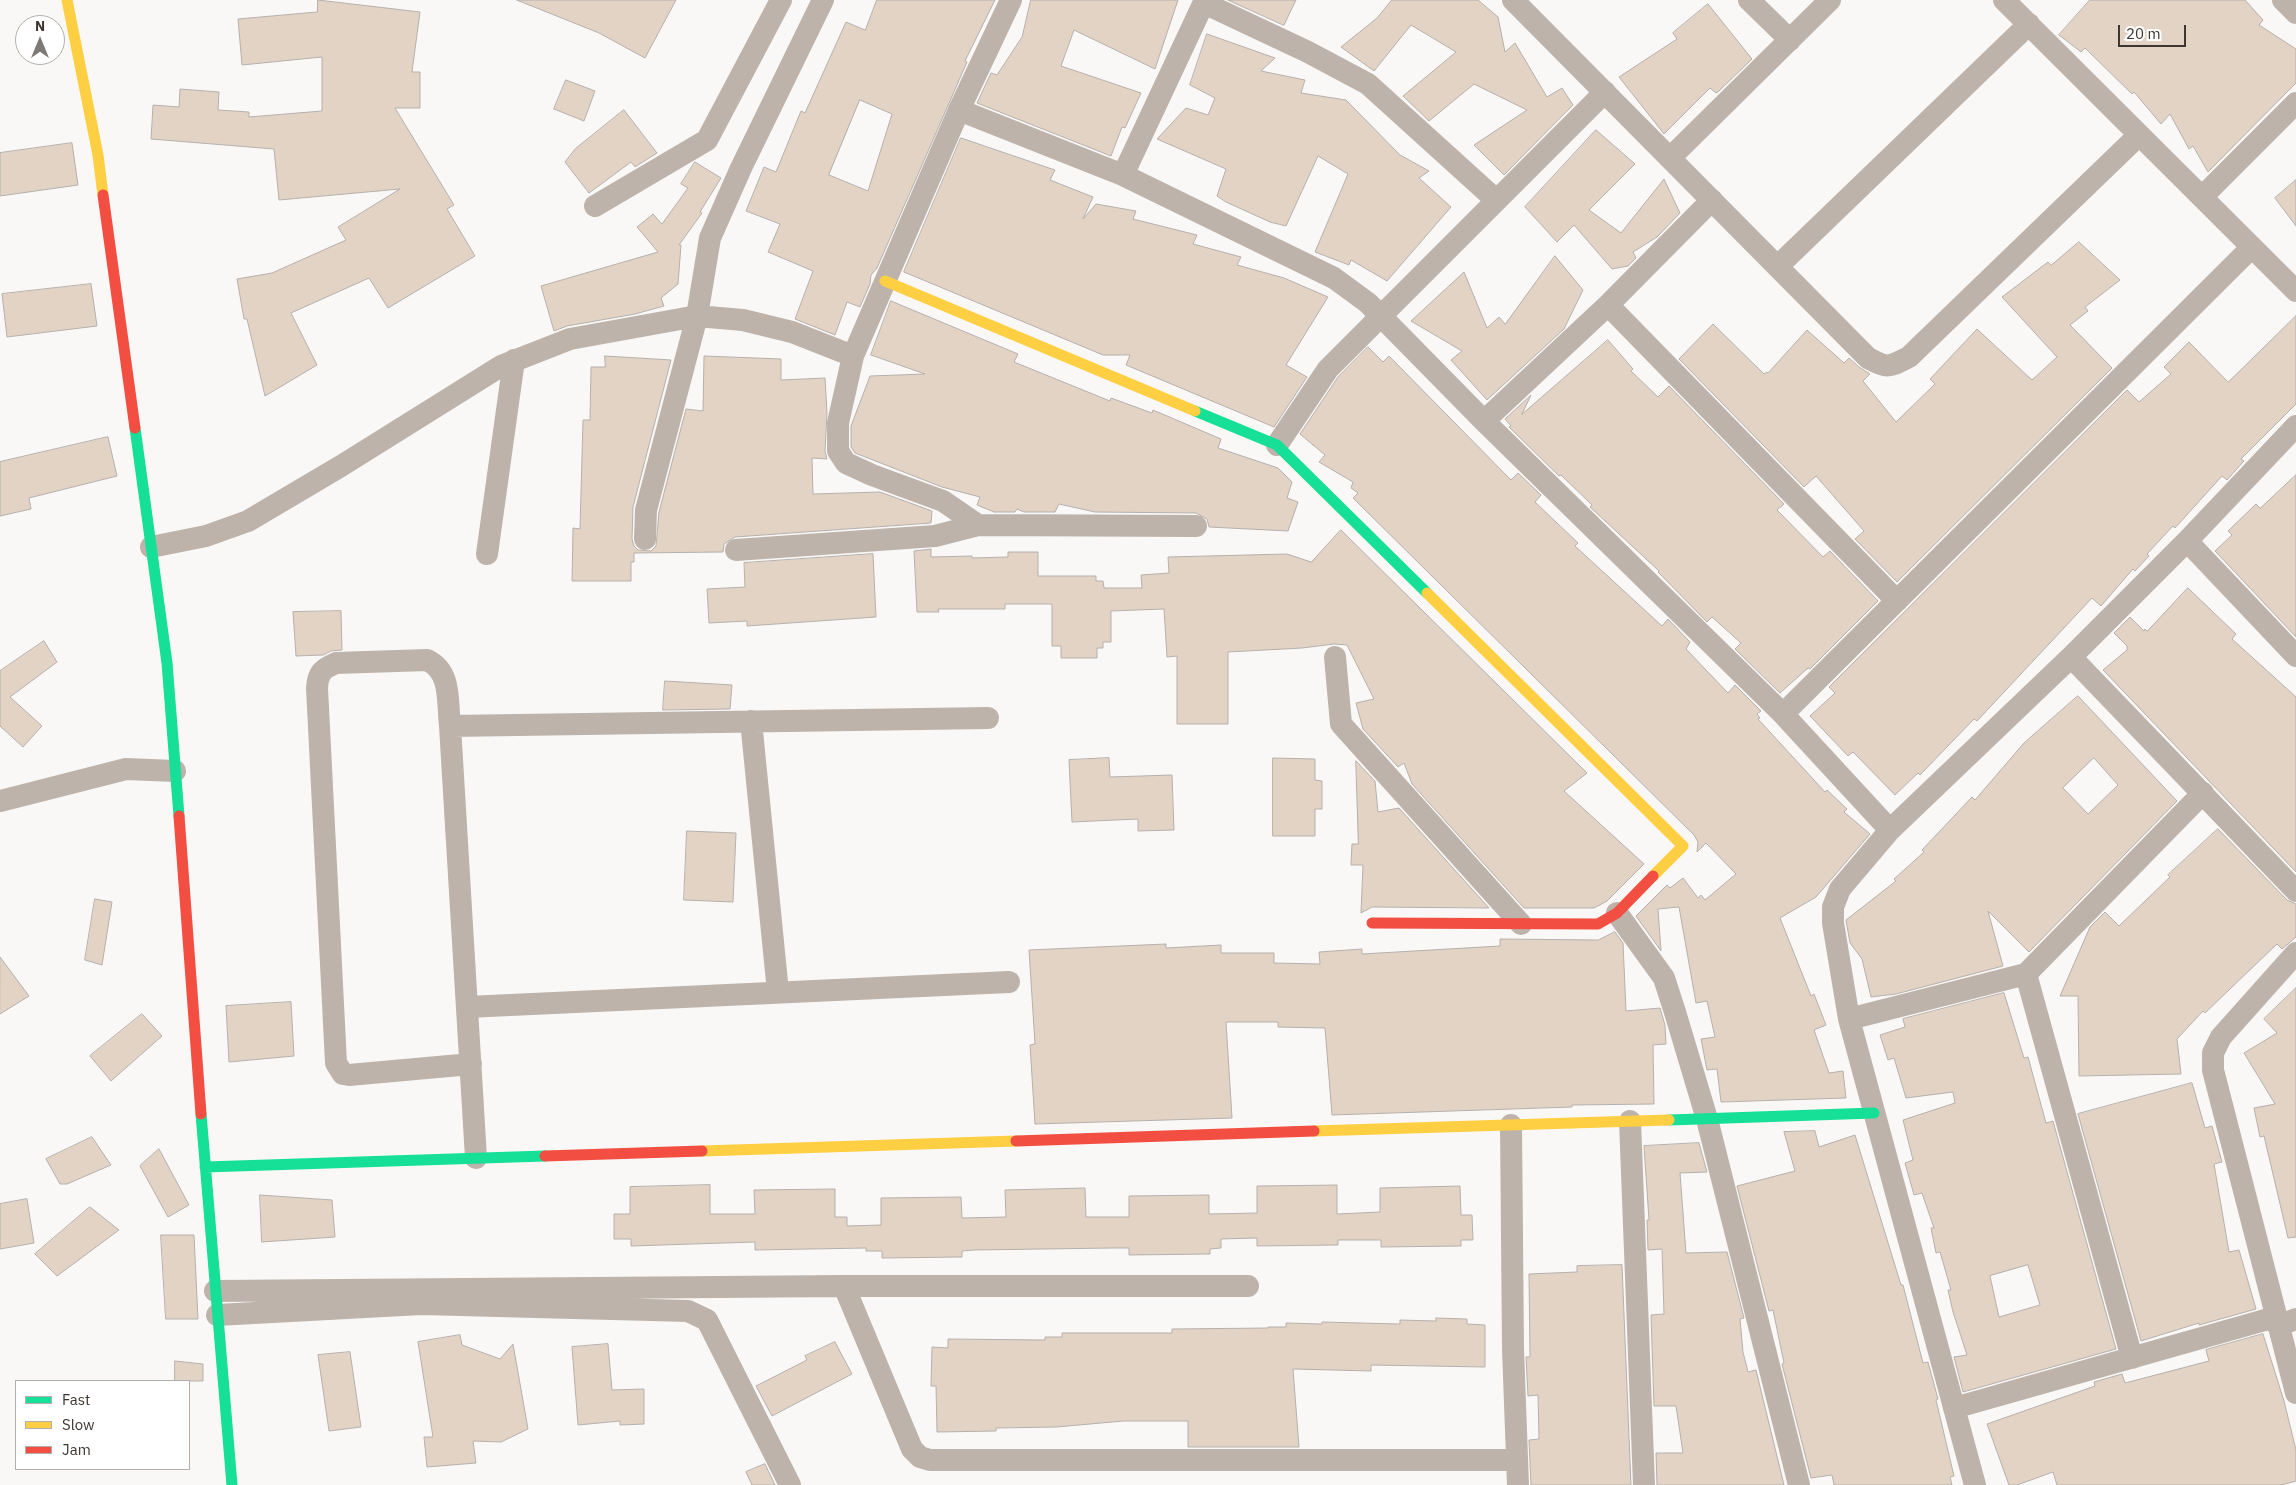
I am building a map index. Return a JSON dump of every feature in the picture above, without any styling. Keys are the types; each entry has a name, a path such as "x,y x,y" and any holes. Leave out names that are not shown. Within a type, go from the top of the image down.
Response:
{"street":[{"path":"67,0 98,155 167,663 205,1167 232,1485"},
{"path":"595,206 707,140 781,0"},
{"path":"645,539 646,510 697,316 710,238 741,168 823,0"},
{"path":"978,525 943,501 872,475 846,463 838,451 838,423 853,356 959,110 1011,0"},
{"path":"1513,0 1868,358 1883,366 1893,365 1909,357 2140,135"},
{"path":"1749,0 1790,40"},
{"path":"1670,158 1830,0"},
{"path":"2004,0 2296,291"},
{"path":"2283,0 2296,13"},
{"path":"1123,175 1205,1 1368,84 1496,200"},
{"path":"1778,266 2029,24"},
{"path":"1277,445 1328,368 1605,92"},
{"path":"2202,197 2296,103"},
{"path":"959,110 1123,175 1334,278 1368,303 1484,421 1782,714 1890,830"},
{"path":"1484,421 1608,305 1712,200"},
{"path":"1782,714 2252,247"},
{"path":"885,281 1277,445 1683,846 1617,913 1598,924 1372,924"},
{"path":"1608,305 1897,601"},
{"path":"151,543 206,536 248,521 341,466 501,366 570,339 697,316 742,320 792,332 853,356"},
{"path":"487,554 514,360"},
{"path":"1975,1485 1849,1019 1832,923 1833,907 1840,889 1890,830 2071,657 2186,542 2296,426"},
{"path":"736,550 935,536 978,525 1196,526"},
{"path":"2186,542 2296,656"},
{"path":"1335,657 1341,724 1521,924"},
{"path":"2071,657 2296,891"},
{"path":"471,1064 349,1076 343,1074 336,1063 318,677 323,668 336,663 427,660 437,665 444,674 450,726 471,1064 476,1158"},
{"path":"450,726 988,718"},
{"path":"751,721 778,992"},
{"path":"0,800 126,769 175,771"},
{"path":"1849,1019 2026,974 2203,793"},
{"path":"1617,913 1664,978 1707,1119 1799,1485"},
{"path":"2296,953 2221,1037 2213,1053 2213,1070 2287,1322 2296,1393"},
{"path":"2026,974 2132,1358"},
{"path":"467,1006 1009,982"},
{"path":"205,1167 1874,1113"},
{"path":"1630,1121 1644,1485"},
{"path":"1511,1125 1512,1349 1518,1485"},
{"path":"215,1291 844,1286 1248,1286"},
{"path":"844,1286 912,1448 920,1457 930,1460 1517,1460"},
{"path":"217,1316 421,1304 688,1311 708,1320 790,1485"},
{"path":"1954,1408 2272,1318 2287,1322"}],"building":[{"path":"318,0 420,12 412,72 420,72 420,108 395,108 454,205 447,209 475,256 388,308 369,278 291,313 317,365 265,396 247,319 244,319 237,279 272,273 346,240 338,227 400,189 279,200 274,149 151,139 153,105 179,107 180,89 219,92 218,110 249,112 249,117 322,111 322,57 242,65 238,19 317,12"},
{"path":"517,0 676,0 645,58 599,33"},
{"path":"877,0 995,0 965,61 967,62 877,268 871,275 870,284 860,307 847,302 835,335 795,319 813,271 768,252 780,224 746,211 764,167 776,172 801,111 805,113 846,22 865,30","holes":["860,100 892,114 868,191 829,175"]},
{"path":"1031,0 1178,0 1155,69 1074,30 1061,66 1141,93 1125,128 1122,127 1111,156 977,103 991,73 997,75 1022,37"},
{"path":"1228,0 1296,0 1284,25"},
{"path":"1392,0 1478,0 1498,17 1505,52 1515,43 1547,97 1562,88 1573,105 1504,175 1474,145 1527,110 1474,84 1429,121 1403,96 1456,52 1411,25 1374,71 1341,47 1377,18"},
{"path":"2090,0 2245,0 2263,20 2259,25 2296,49 2296,83 2208,172 2193,146 2189,149 2170,114 2161,124 2134,92 2132,94 2085,48 2081,52 2059,35"},
{"path":"1708,4 1752,59 1719,91 1716,93 1710,88 1664,134 1619,77 1677,39 1673,33"},
{"path":"1207,34 1275,58 1261,71 1305,80 1301,93 1346,100 1400,155 1429,171 1419,178 1451,207 1387,281 1351,260 1349,265 1315,252 1348,174 1318,156 1286,226 1270,222 1217,196 1226,169 1157,139 1186,108 1208,115 1215,98 1190,85"},
{"path":"566,80 595,91 584,121 554,109"},
{"path":"624,110 657,153 635,167 631,162 589,193 565,162 575,149"},
{"path":"1596,130 1635,164 1589,210 1621,233 1664,179 1680,213 1657,237 1633,252 1636,258 1628,266 1612,269 1574,225 1557,242 1525,207"},
{"path":"961,138 1055,170 1050,180 1093,197 1083,219 1096,204 1136,211 1133,219 1197,235 1193,244 1241,257 1237,265 1284,278 1328,297 1286,365 1307,377 1274,427 1126,365 1130,355 1103,355 904,272"},
{"path":"72,143 78,185 0,196 0,153"},
{"path":"695,162 721,178 700,212 702,213 679,245 681,245 678,284 661,298 664,306 635,314 567,326 554,331 541,286 658,252 637,227 653,214 662,224 688,188 681,184"},
{"path":"2296,180 2296,226 2275,198"},
{"path":"2079,242 2120,280 2085,307 2088,311 2070,325 2112,368 1897,582 1855,539 1864,531 1816,476 1804,487 1679,359 1713,324 1764,374 1768,373 1807,330 1844,363 1849,358 1870,374 1863,381 1896,422 1935,384 1930,379 1977,329 2032,380 2057,357 2002,297 2048,262 2051,265"},
{"path":"1555,256 1583,290 1564,329 1487,400 1451,360 1462,351 1411,321 1464,272 1487,328 1499,317 1505,324"},
{"path":"91,284 97,326 7,337 2,294"},
{"path":"891,301 1018,354 1014,362 1110,401 1111,398 1152,413 1153,410 1221,439 1218,448 1278,468 1292,482 1287,498 1298,502 1288,531 1209,527 1207,519 1196,513 1095,512 1059,504 1055,512 1024,512 1017,509 1015,512 994,512 977,505 980,497 942,487 855,453 851,447 851,426 870,376 925,374 871,355"},
{"path":"2296,316 2296,404 2241,459 2244,461 2227,480 2222,476 2175,528 2173,526 2147,554 2149,556 2135,571 2133,569 2101,606 2092,598 1977,721 1974,719 1920,775 1918,773 1895,795 1853,752 1848,756 1810,716 1835,693 1829,687 2127,390 2139,402 2171,374 2164,367 2189,342 2228,382"},
{"path":"1608,340 1633,369 1631,371 1658,397 1669,386 1784,504 1777,510 1823,557 1830,551 1878,601 1810,669 1808,668 1780,693 1735,649 1741,643 1712,617 1707,622 1659,571 1590,507 1592,505 1509,427 1511,426 1505,419 1531,395 1522,414"},
{"path":"1368,347 1383,362 1389,356 1511,480 1518,473 1541,495 1535,502 1578,543 1575,546 1662,626 1668,619 1690,642 1686,649 1728,693 1735,685 1761,711 1757,714 1760,718 1758,719 1825,792 1827,790 1847,809 1844,812 1870,834 1816,897 1780,918 1811,996 1814,994 1826,1025 1814,1030 1829,1073 1843,1071 1846,1098 1721,1102 1717,1069 1707,1070 1701,1039 1715,1037 1707,1001 1696,1003 1679,907 1658,909 1661,951 1636,916 1667,885 1670,888 1683,878 1698,898 1701,895 1705,900 1736,874 1706,843 1697,852 1698,842 1694,835 1353,498 1358,493 1351,488 1353,482 1319,462 1325,455 1300,434 1338,377"},
{"path":"605,356 671,360 633,507 632,539 634,546 638,550 651,551 656,546 659,512 686,409 703,411 704,356 781,359 781,380 825,378 827,413 825,451 827,459 812,458 813,494 880,492 932,511 931,523 735,537 724,544 723,552 634,553 634,562 631,562 631,581 572,581 573,528 580,529 583,420 590,420 591,367 605,367"},
{"path":"108,437 117,476 29,498 31,509 0,516 0,462"},
{"path":"2296,475 2296,637 2215,551 2232,535 2228,531 2256,504 2260,508"},
{"path":"1341,530 1587,773 1564,791 1644,864 1607,901 1594,908 1524,908 1412,784 1404,763 1398,767 1363,729 1356,703 1374,699 1347,645 1334,644 1302,648 1228,652 1228,724 1177,724 1177,656 1167,657 1164,609 1111,611 1111,642 1103,642 1103,648 1097,648 1097,658 1061,658 1061,646 1052,646 1052,604 1005,604 1005,609 938,609 939,612 917,612 914,551 931,549 931,557 972,556 972,558 1008,557 1008,552 1038,552 1038,576 1096,576 1096,581 1103,581 1104,588 1142,588 1141,575 1169,573 1168,557 1287,554 1311,562"},
{"path":"873,554 876,617 747,626 747,621 709,623 707,589 745,587 744,563"},
{"path":"2188,588 2236,634 2232,639 2296,697 2296,872 2103,670 2127,650 2127,646 2114,633 2130,617 2144,631 2145,629 2147,631"},
{"path":"341,611 342,650 331,651 323,655 296,656 293,612"},
{"path":"44,641 57,662 10,697 42,726 23,747 0,726 0,671"},
{"path":"665,681 732,685 730,709 663,710"},
{"path":"2078,696 2177,801 2029,952 1988,911 2003,966 1896,994 1871,997 1862,959 1850,943 1846,920 1896,881 1894,879 1924,852 1922,850 1972,797 1975,800 2024,743","holes":["2094,758 2118,785 2088,814 2063,788"]},
{"path":"1109,758 1110,777 1172,775 1174,830 1138,831 1138,819 1072,822 1069,760"},
{"path":"1273,758 1315,759 1315,780 1322,781 1322,809 1315,809 1315,836 1273,836"},
{"path":"1356,761 1375,781 1378,812 1399,808 1489,908 1372,907 1361,913 1363,865 1351,865 1352,844 1358,844"},
{"path":"2218,829 2287,900 2296,904 2296,937 2282,949 2277,944 2205,1013 2203,1011 2177,1039 2181,1074 2079,1076 2078,996 2060,996 2090,927 2105,912 2119,926 2170,877 2168,875"},
{"path":"687,831 736,833 733,902 684,900"},
{"path":"95,899 112,902 102,965 85,960"},
{"path":"1615,932 1623,943 1626,1011 1660,1008 1665,1025 1666,1044 1653,1045 1654,1104 1572,1105 1572,1107 1332,1115 1325,1028 1278,1027 1278,1022 1226,1022 1232,1118 1035,1124 1030,1045 1035,1044 1029,950 1166,944 1166,948 1221,945 1221,953 1274,953 1274,963 1320,964 1319,952 1362,949 1362,954 1500,946 1500,939 1598,940"},
{"path":"0,957 29,996 0,1014"},
{"path":"2296,988 2296,1237 2288,1238 2264,1136 2260,1137 2254,1108 2275,1104 2244,1053 2277,1033 2264,1019"},
{"path":"2004,993 2024,1058 2028,1057 2046,1123 2053,1121 2116,1349 1963,1392 1954,1357 1967,1355 1953,1312 1948,1290 1951,1290 1940,1252 1936,1253 1931,1228 1934,1228 1922,1193 1914,1195 1905,1163 1913,1160 1903,1120 1955,1103 1953,1092 1906,1098 1894,1058 1888,1060 1880,1035 1905,1027 1903,1019","holes":["2028,1265 2040,1305 1999,1317 1990,1276"]},
{"path":"291,1002 294,1056 229,1062 226,1006"},
{"path":"142,1014 162,1036 111,1081 90,1056"},
{"path":"2192,1083 2205,1128 2212,1126 2222,1162 2214,1164 2229,1252 2239,1250 2256,1309 2199,1325 2199,1323 2141,1341 2078,1114"},
{"path":"1815,1131 1819,1147 1855,1135 1901,1285 1903,1285 1923,1363 1928,1362 1938,1399 1936,1400 1954,1476 1950,1477 1952,1485 1834,1485 1832,1475 1811,1478 1782,1364 1784,1363 1773,1310 1769,1311 1737,1186 1795,1171 1784,1132"},
{"path":"92,1137 111,1165 67,1184 60,1184 46,1159"},
{"path":"1699,1143 1707,1172 1680,1173 1686,1253 1727,1252 1744,1318 1740,1319 1743,1352 1748,1372 1756,1370 1784,1485 1657,1485 1656,1453 1683,1453 1676,1406 1654,1406 1651,1315 1664,1314 1662,1249 1648,1250 1647,1220 1649,1220 1644,1146"},
{"path":"159,1149 189,1205 168,1217 140,1166"},
{"path":"710,1185 710,1214 755,1214 754,1190 835,1189 835,1217 847,1217 847,1226 881,1225 881,1198 961,1197 962,1218 1006,1217 1005,1190 1085,1188 1086,1217 1129,1217 1129,1196 1209,1195 1209,1214 1257,1213 1257,1186 1337,1185 1337,1214 1380,1212 1380,1188 1460,1186 1461,1215 1472,1215 1473,1240 1461,1240 1461,1246 1381,1247 1381,1240 1338,1240 1338,1245 1257,1246 1257,1238 1221,1239 1221,1248 1210,1249 1210,1254 1129,1255 1129,1248 1113,1248 974,1250 962,1251 962,1257 882,1258 882,1251 866,1251 866,1248 755,1250 755,1242 631,1246 631,1239 614,1239 614,1214 630,1214 630,1187"},
{"path":"260,1195 332,1200 335,1237 262,1242"},
{"path":"27,1199 34,1243 0,1249 0,1204"},
{"path":"90,1207 119,1230 57,1276 35,1254"},
{"path":"161,1235 194,1235 198,1319 166,1319"},
{"path":"1622,1265 1631,1485 1531,1485 1529,1440 1539,1439 1538,1395 1528,1396 1526,1357 1530,1357 1529,1274 1577,1272 1577,1266"},
{"path":"1436,1318 1467,1319 1467,1324 1485,1325 1485,1367 1371,1365 1371,1371 1293,1369 1299,1447 1188,1447 1188,1421 1123,1421 1057,1427 996,1428 996,1431 937,1432 936,1386 931,1386 932,1347 948,1348 948,1339 1045,1340 1045,1337 1062,1337 1062,1333 1172,1333 1172,1329 1268,1328 1286,1327 1286,1323 1322,1324 1322,1322 1400,1324 1400,1320 1436,1321"},
{"path":"2263,1334 2284,1401 2296,1450 2296,1481 2281,1485 2057,1485 2053,1472 2017,1485 2009,1485 1987,1424 2095,1386 2094,1382 2122,1374 2125,1383 2209,1361 2206,1350"},
{"path":"460,1335 462,1345 500,1359 513,1344 528,1429 501,1442 473,1441 476,1463 427,1467 424,1437 433,1437 418,1342"},
{"path":"835,1342 852,1374 772,1416 756,1386 807,1360 805,1356"},
{"path":"608,1344 612,1390 644,1389 644,1424 620,1425 620,1421 578,1425 572,1347"},
{"path":"350,1352 361,1427 329,1431 318,1355"},
{"path":"175,1361 203,1364 203,1381 175,1380"},
{"path":"765,1464 775,1485 752,1485 746,1472"}],"traffic: fast":[{"path":"1195,411 1277,445 1427,593"},
{"path":"135,428 167,663 179,816"},
{"path":"1669,1120 1874,1113"},
{"path":"201,1114 232,1485"},
{"path":"205,1167 545,1156"}],"traffic: slow":[{"path":"67,0 98,155 103,195"},
{"path":"885,281 1195,411"},
{"path":"1427,593 1683,846 1653,876"},
{"path":"1314,1131 1669,1120"},
{"path":"702,1151 1016,1141"}],"traffic: jam":[{"path":"103,195 135,428"},
{"path":"179,816 201,1114"},
{"path":"1372,923 1598,924 1617,913 1653,876"},
{"path":"1016,1141 1314,1131"},
{"path":"545,1156 702,1151"}]}
